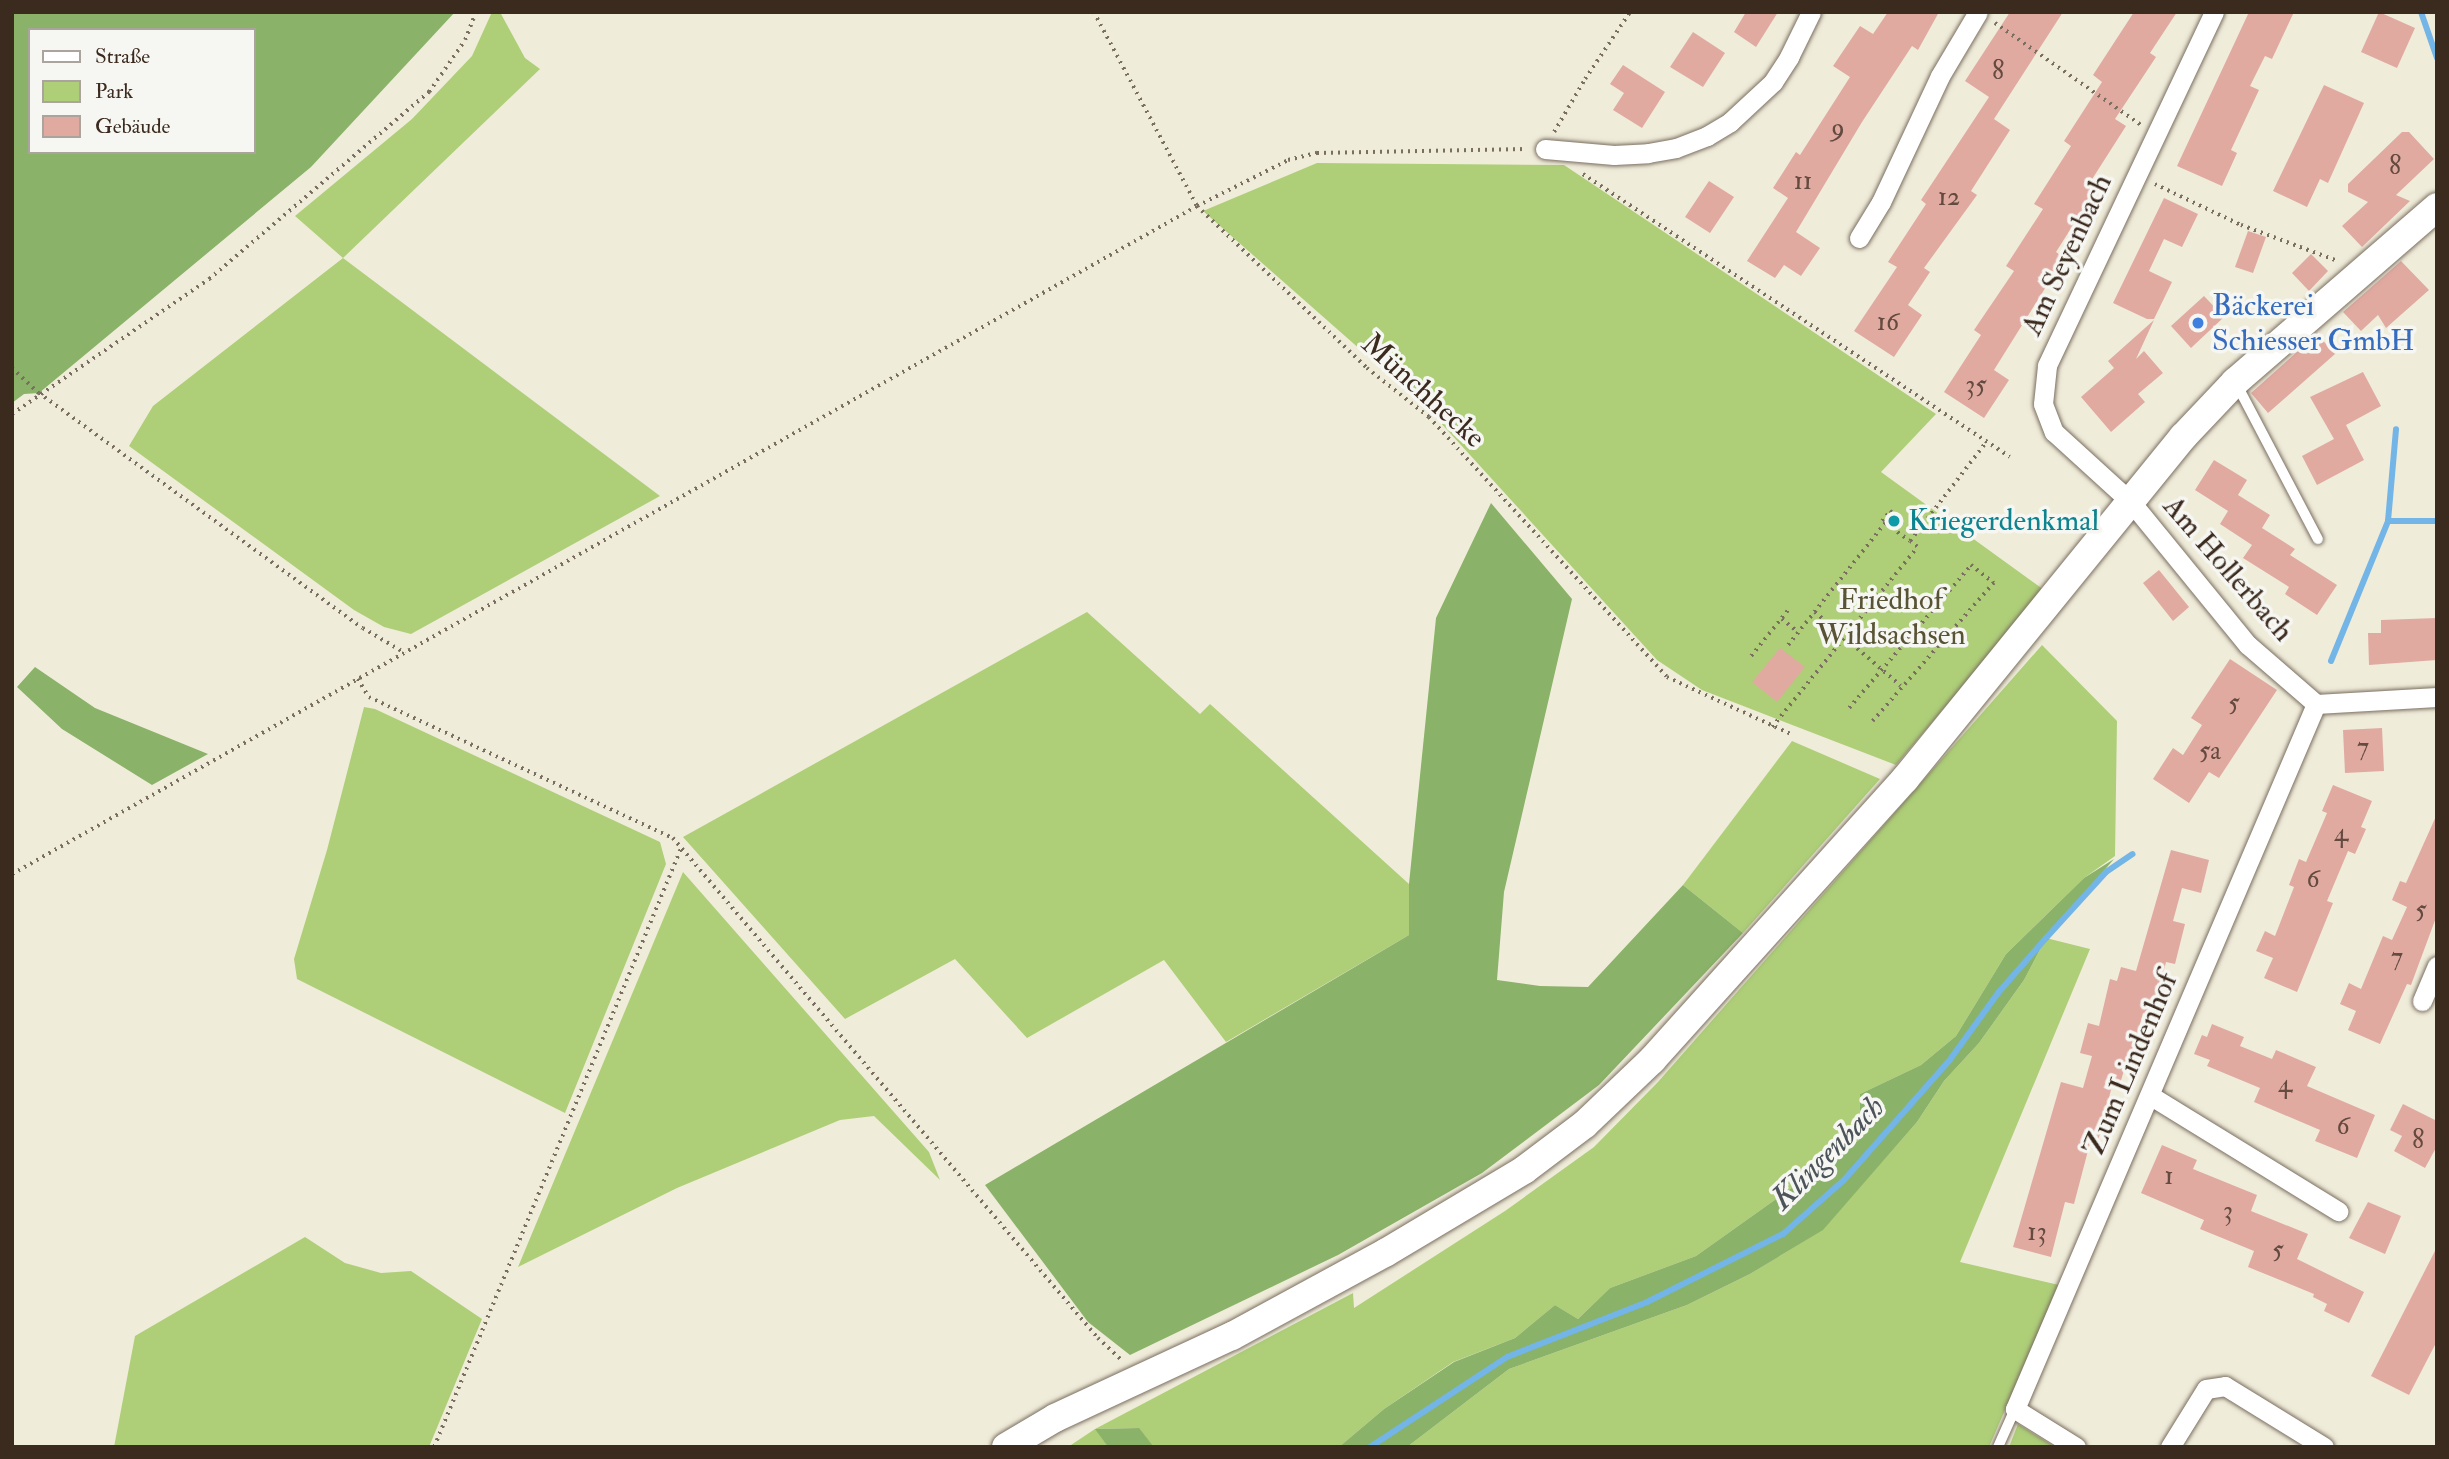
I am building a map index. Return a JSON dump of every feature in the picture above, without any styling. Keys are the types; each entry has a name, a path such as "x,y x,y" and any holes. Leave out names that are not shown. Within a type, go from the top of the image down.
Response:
{"main road":[{"path":"1006,1447 1055,1418 1232,1336 1385,1253 1524,1170 1585,1124 1652,1060 1905,779 2183,437 2235,382 2437,207"}],"street":[{"path":"1545,149 1614,155 1648,153 1675,148 1707,136 1738,116 1773,82 1789,57 1811,12"},
{"name":"Am Seyenbach","path":"2132,503 2054,432 2043,404 2047,366 2214,12"},
{"path":"1859,238 1881,202 1940,75 1984,16"},
{"name":"Am Hollerbach","path":"2132,503 2248,645 2316,704"},
{"path":"2316,704 2437,697"},
{"name":"Zum Lindenhof","path":"2015,1409 2151,1096 2316,704"},
{"path":"2422,1001 2437,966"},
{"path":"2151,1096 2338,1211"},
{"path":"2170,1447 2206,1389 2225,1386 2325,1447"},
{"path":"2015,1409 2076,1447"}],"lane":[{"path":"2235,382 2318,539"},
{"name":"Zum Lindenhof","path":"1998,1447 2015,1409"}],"path":[{"path":"12,414 209,279 429,92 465,40 476,12"},
{"name":"Münchhecke","path":"1094,12 1197,205 1367,368 1429,417 1667,677 1791,734"},
{"path":"12,874 1197,205 1288,160 1317,153 1545,149 1585,79 1630,12"},
{"path":"1984,16 2156,134"},
{"path":"1580,172 2010,457"},
{"path":"2137,174 2241,225 2364,271"},
{"path":"12,368 39,393 363,628 405,653"},
{"path":"1910,541 1987,441"},
{"path":"1772,727 1917,547 1882,521 1890,511 1899,518 1892,528"},
{"path":"1787,645 1885,523"},
{"path":"1849,708 1971,565 1994,583 1873,721"},
{"path":"1751,656 1788,610"},
{"path":"1815,612 1901,687"},
{"path":"1782,619 1798,632"},
{"path":"358,679 369,697 673,838 1098,1338 1142,1379"},
{"path":"434,1447 681,848"}],"green space":[{"path":"12,12 455,12 311,167 39,393 24,394 12,403"},
{"path":"492,12 500,12 525,58 540,69 343,258 295,216 412,119 472,56"},
{"name":"Friedhof Wildsachsen","path":"1317,163 1564,165 1936,414 1881,472 2044,590 1896,765 1702,690 1657,660 1429,410 1203,211"},
{"path":"343,258 660,496 411,634 384,627 354,610 129,446 153,406"},
{"path":"1491,503 1572,599 1504,892 1497,980 1540,986 1588,987 1683,885 1743,933 1599,1085 1482,1173 1338,1255 1130,1355 1088,1322 985,1185 1409,935 1409,884 1436,618"},
{"path":"1087,612 1200,714 1210,704 1409,884 1409,935 1226,1042 1164,960 1027,1038 955,959 845,1019 683,837"},
{"path":"2042,645 2117,721 2115,856 2084,878 2006,954 1956,1036 1921,1065 1860,1094 1859,1140 1696,1256 1610,1288 1578,1319 1555,1305 1515,1338 1453,1362 1384,1409 1339,1447 1154,1447 1138,1428 1096,1429 1108,1447 1068,1447 1095,1429 1353,1293 1354,1308 1505,1211 1594,1147 1658,1082"},
{"path":"35,667 95,708 208,754 152,785 62,729 17,687"},
{"path":"364,707 375,709 660,842 666,864 565,1113 297,979 294,959 327,850"},
{"path":"1792,741 1880,779 1743,933 1683,885"},
{"path":"2114,859 2046,938 2024,980 1979,1043 1944,1081 1917,1122 1823,1230 1750,1274 1687,1305 1509,1369 1407,1447 1339,1447 1384,1409 1454,1362 1515,1338 1555,1305 1578,1319 1610,1288 1696,1256 1859,1140 1860,1094 1921,1065 1956,1036 2006,954 2084,878"},
{"path":"683,872 929,1152 940,1180 874,1116 840,1120 677,1188 518,1267"},
{"path":"2046,938 2090,949 1960,1262 2059,1285 1989,1447 1407,1447 1509,1369 1687,1305 1750,1274 1822,1230 1917,1122 1944,1081 1979,1043 2024,980"},
{"path":"305,1237 345,1263 381,1273 411,1271 482,1319 429,1447 114,1447 135,1336"},
{"path":"2018,1424 2055,1447 2009,1447"},
{"path":"1139,1428 1154,1447 1108,1447 1095,1429"}],"building":[{"path":"1746,12 1778,12 1756,47 1734,32"},
{"path":"1888,12 1939,12 1918,50 1912,46 1862,122 1796,232 1820,248 1801,276 1784,265 1775,278 1747,261 1788,198 1773,188 1796,152 1800,155 1850,77 1833,66 1860,26 1873,34"},
{"path":"2010,12 2063,12 1994,119 2010,130 1971,191 1977,195 1924,268 1930,272 1908,305 1922,315 1894,357 1854,331 1897,267 1888,262 1926,204 1921,200 1989,97 1965,81"},
{"path":"2134,12 2177,12 2150,53 2156,57 2115,119 2126,126 2089,184 2096,189 2056,252 2064,258 1994,370 2009,380 1984,418 1944,392 1981,335 1974,330 2014,271 2006,266 2043,209 2034,204 2071,146 2064,141 2102,82 2093,75"},
{"path":"2249,12 2294,12 2272,59 2265,56 2250,86 2259,90 2231,150 2237,153 2222,186 2177,166"},
{"path":"2379,12 2415,28 2397,68 2361,52"},
{"path":"1693,32 1725,53 1703,87 1670,67"},
{"path":"1623,65 1665,92 1642,128 1613,110 1624,93 1610,84"},
{"path":"2324,85 2364,103 2328,183 2320,179 2307,207 2273,191"},
{"path":"2402,132 2409,132 2434,159 2396,195 2410,201 2362,247 2342,226 2368,202 2348,192 2348,184"},
{"path":"1709,181 1734,197 1710,233 1685,217"},
{"path":"2164,198 2198,214 2182,247 2164,239 2149,271 2172,282 2154,319 2147,319 2113,303"},
{"path":"2248,231 2266,237 2253,273 2235,267"},
{"path":"2311,254 2328,271 2309,291 2292,273"},
{"path":"2401,261 2429,290 2386,328 2378,315 2361,331 2343,312"},
{"path":"2204,296 2224,317 2191,348 2171,326"},
{"path":"2154,320 2136,359 2144,351 2163,373 2138,394 2145,402 2111,432 2081,397 2114,368 2108,361"},
{"path":"2317,334 2335,354 2268,413 2251,393"},
{"path":"2363,372 2381,406 2346,425 2364,460 2317,485 2302,456 2334,439 2310,397"},
{"path":"2214,460 2247,480 2238,495 2270,515 2262,528 2295,549 2290,555 2337,585 2317,615 2285,594 2289,587 2243,558 2252,545 2220,524 2228,511 2195,490"},
{"path":"2159,570 2189,607 2173,621 2143,583"},
{"path":"2437,618 2437,660 2369,665 2368,633 2381,633 2381,620"},
{"path":"1780,648 1805,667 1777,702 1752,682"},
{"path":"2230,659 2277,690 2219,778 2209,772 2189,803 2153,779 2173,748 2183,755 2202,725 2191,718"},
{"path":"2382,728 2384,771 2345,773 2343,730"},
{"path":"2333,785 2372,801 2361,827 2366,829 2355,854 2348,851 2327,901 2333,903 2297,992 2264,978 2273,958 2256,951 2265,931 2275,936 2294,887 2289,885 2299,859 2306,862 2327,813 2322,811"},
{"path":"2437,814 2437,915 2411,985 2407,984 2380,1044 2348,1030 2356,1011 2340,1004 2349,983 2361,989 2383,936 2392,940 2407,907 2392,900 2400,881 2406,883"},
{"path":"2171,850 2209,860 2201,893 2182,888 2173,921 2185,924 2175,964 2166,962 2153,1016 2143,1013 2130,1061 2127,1060 2120,1084 2113,1082 2097,1145 2090,1143 2074,1204 2065,1202 2051,1257 2013,1247 2061,1082 2083,1088 2092,1056 2080,1053 2088,1023 2099,1026 2110,979 2117,981 2121,967 2136,971"},
{"path":"2212,1024 2244,1037 2240,1046 2272,1059 2276,1050 2316,1067 2307,1086 2375,1115 2357,1158 2315,1141 2320,1130 2254,1102 2260,1088 2207,1066 2210,1060 2194,1054 2202,1035 2207,1037"},
{"path":"2403,1104 2437,1121 2437,1146 2425,1168 2394,1151 2402,1136 2390,1130"},
{"path":"2162,1145 2197,1160 2193,1169 2257,1195 2251,1211 2308,1234 2297,1259 2364,1292 2349,1323 2324,1311 2327,1304 2313,1297 2314,1294 2248,1267 2254,1251 2200,1229 2204,1220 2141,1193"},
{"path":"2368,1202 2401,1216 2385,1254 2349,1238"},
{"path":"2437,1247 2437,1341 2409,1395 2371,1376"}],"waterway":[{"path":"2421,12 2437,58"},
{"name":"Klingenbach","path":"2331,661 2388,521 2396,429"},
{"path":"2388,521 2437,521"},
{"name":"Klingenbach","path":"1370,1447 1507,1357 1647,1302 1783,1234 1844,1180 1949,1061 1998,993 2046,938 2106,872 2133,854"}],"place":[{"name":"Bäckerei Schiesser GmbH","path":"2198,323"},
{"name":"Kriegerdenkmal","path":"1894,521"}]}
